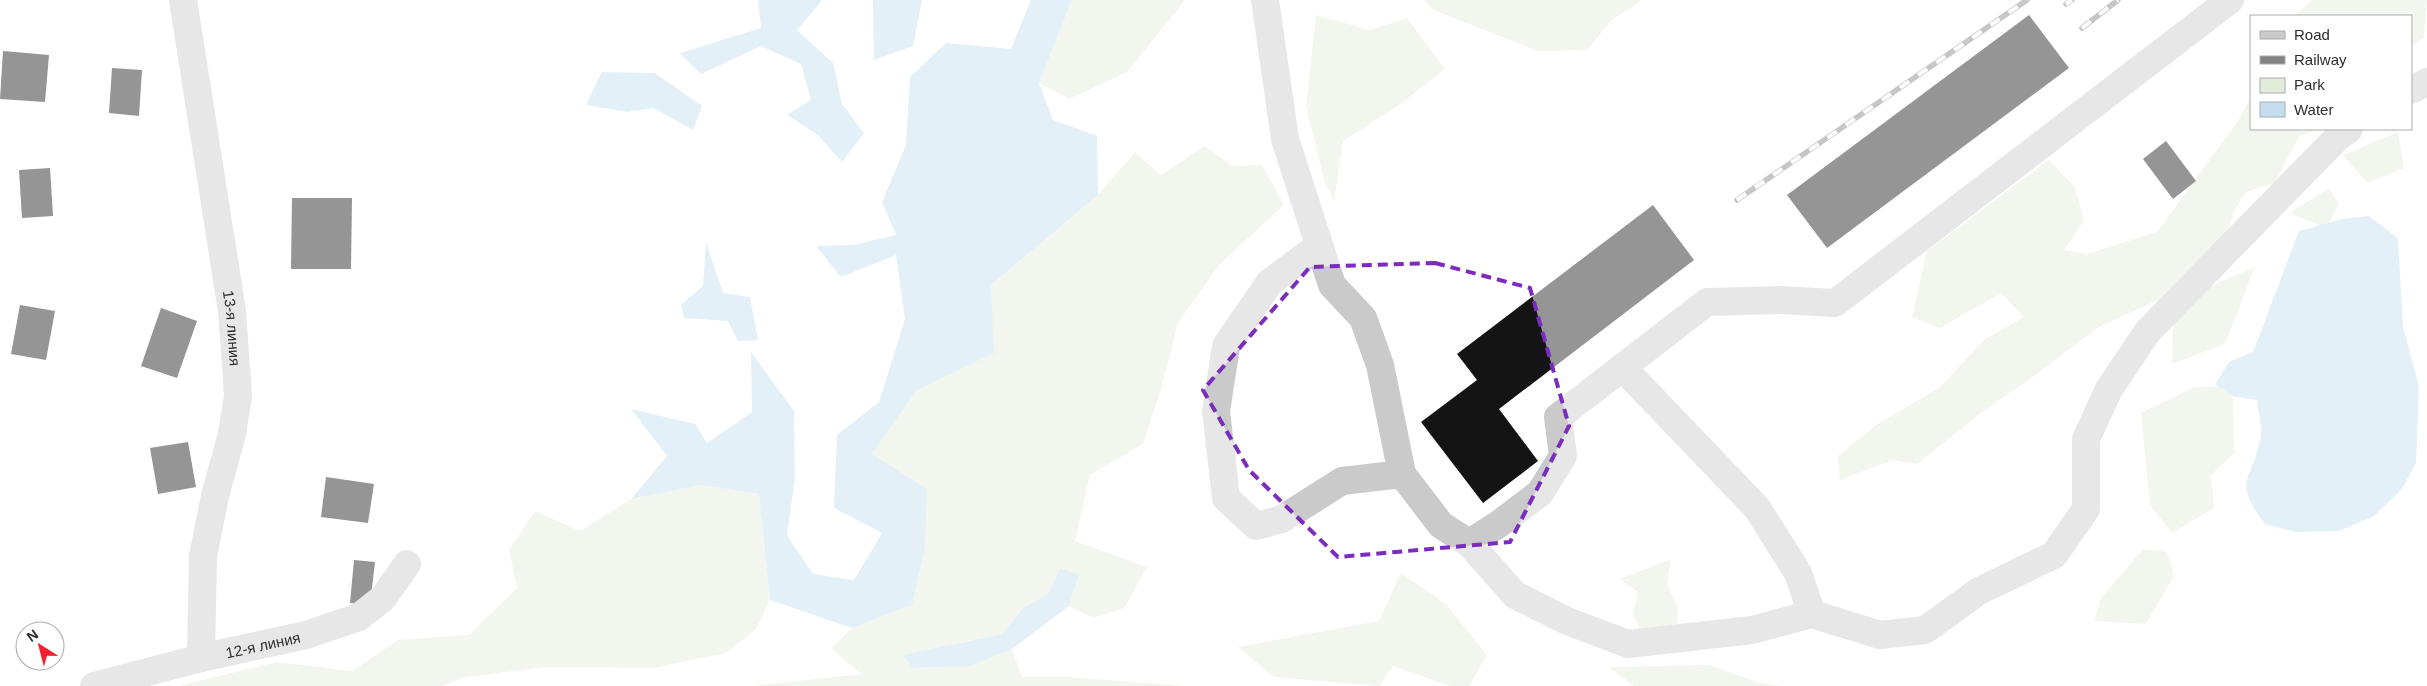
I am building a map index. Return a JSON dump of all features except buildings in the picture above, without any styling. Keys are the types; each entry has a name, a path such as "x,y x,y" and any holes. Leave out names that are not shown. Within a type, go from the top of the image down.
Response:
{"street":[{"name":"13-я линия","path":"183,0 232,311 238,396 232,434 215,496 203,556 201,658"},
{"path":"1265,0 1285,139 1332,285 1362,318 1380,365 1402,474 1442,525 1469,543 1515,595 1567,621 1628,644 1752,630 1812,614 1880,635 1925,630 1979,591 2054,555 2086,509 2086,439 2110,389 2148,331 2336,138 2348,130"},
{"path":"1469,543 1499,524 1540,493 1563,456 1558,417 1707,302 1781,300 1835,303 2230,0"},
{"path":"2412,90 2427,82"},
{"path":"1319,246 1270,282 1226,346 1216,411 1226,498 1256,526 1282,519 1342,481 1402,474"},
{"path":"1622,367 1757,508 1798,573 1812,614"},
{"name":"12-я линия","path":"94,686 201,658 306,635 359,617 383,598 407,564"}],"highlighted area":[{"path":"1435,263 1530,288 1569,426 1510,542 1338,557 1249,470 1203,390 1310,267"}],"green space":[{"path":"1072,0 1185,0 1127,72 1069,99 1039,83"},
{"path":"1425,0 1642,0 1612,20 1587,50 1538,51 1431,9"},
{"path":"2311,0 2427,0 2424,38 2412,45 2412,15 2296,15"},
{"path":"1316,15 1370,30 1407,18 1445,69 1399,105 1343,141 1334,201 1324,180 1306,106"},
{"path":"2250,99 2250,130 2317,130 2299,136 2275,183 2246,192 2234,211 2220,257 2175,292 2097,328 2030,379 1986,409 1917,464 1893,460 1840,480 1838,456 1876,425 1939,388 1984,340 2024,317 2001,293 1940,328 1912,317 1927,251 2049,160 2075,187 2084,221 2064,250 2087,254 2157,232 2236,124"},
{"path":"2398,132 2404,168 2367,183 2343,155"},
{"path":"1205,146 1232,166 1262,165 1284,205 1219,265 1178,323 1161,389 1143,444 1090,475 1075,541 1147,567 1124,608 1093,618 1069,606 1079,576 1023,608 1002,634 953,644 913,668 971,666 1012,649 1022,677 1067,677 1185,686 754,686 861,674 831,648 852,628 912,605 872,454 916,391 993,353 991,285 1098,195 1135,152 1161,175"},
{"path":"2329,188 2339,205 2326,228 2290,213"},
{"path":"2255,267 2225,344 2172,364 2173,326 2199,291"},
{"path":"2233,386 2234,453 2211,475 2214,508 2172,533 2150,505 2141,413 2194,387"},
{"path":"701,485 759,494 770,600 756,629 726,653 653,668 545,667 461,678 443,686 179,686 276,662 352,671 398,640 469,635 517,588 509,550 535,511 580,531 631,499"},
{"path":"2143,549 2167,552 2174,576 2146,624 2094,621 2101,598"},
{"path":"1671,559 1667,584 1678,609 1676,632 1644,636 1633,615 1638,592 1620,579"},
{"path":"1401,573 1447,605 1487,655 1469,686 1450,686 1393,666 1379,686 1274,677 1238,647 1379,621"},
{"path":"1709,665 1760,683 1781,686 1634,686 1609,667"}],"water":[{"path":"758,0 821,0 797,30 833,63 842,104 864,133 842,162 818,135 787,115 811,100 801,64 761,46 701,74 680,53 761,28"},
{"path":"873,0 922,0 913,46 874,60"},
{"path":"1031,0 1072,0 1039,83 1053,120 1097,136 1098,195 991,285 994,353 916,391 872,454 927,489 925,547 912,605 852,628 770,600 759,494 701,485 631,499 667,456 631,409 695,424 707,443 752,412 751,352 794,411 795,479 787,535 813,574 854,580 882,533 834,508 837,435 879,402 905,319 896,255 841,277 816,246 853,245 896,235 882,202 906,145 910,77 946,43 1011,49"},
{"path":"602,72 655,73 702,106 693,130 654,108 627,112 586,105"},
{"path":"2369,216 2398,238 2403,326 2419,387 2416,463 2402,489 2374,516 2339,531 2296,532 2265,524 2254,509 2247,488 2247,480 2258,450 2261,435 2257,400 2235,397 2215,384 2229,362 2253,352 2299,231 2342,219"},
{"path":"706,242 723,293 750,297 758,340 738,341 728,321 684,318 681,305 703,286"},
{"path":"1060,568 1079,575 1069,606 1012,649 971,666 913,668 903,655 1002,634 1023,608 1049,593"}],"railway":[{"path":"1737,200 2027,0"},
{"path":"2066,4 2072,0"},
{"path":"2082,28 2118,0"}]}
